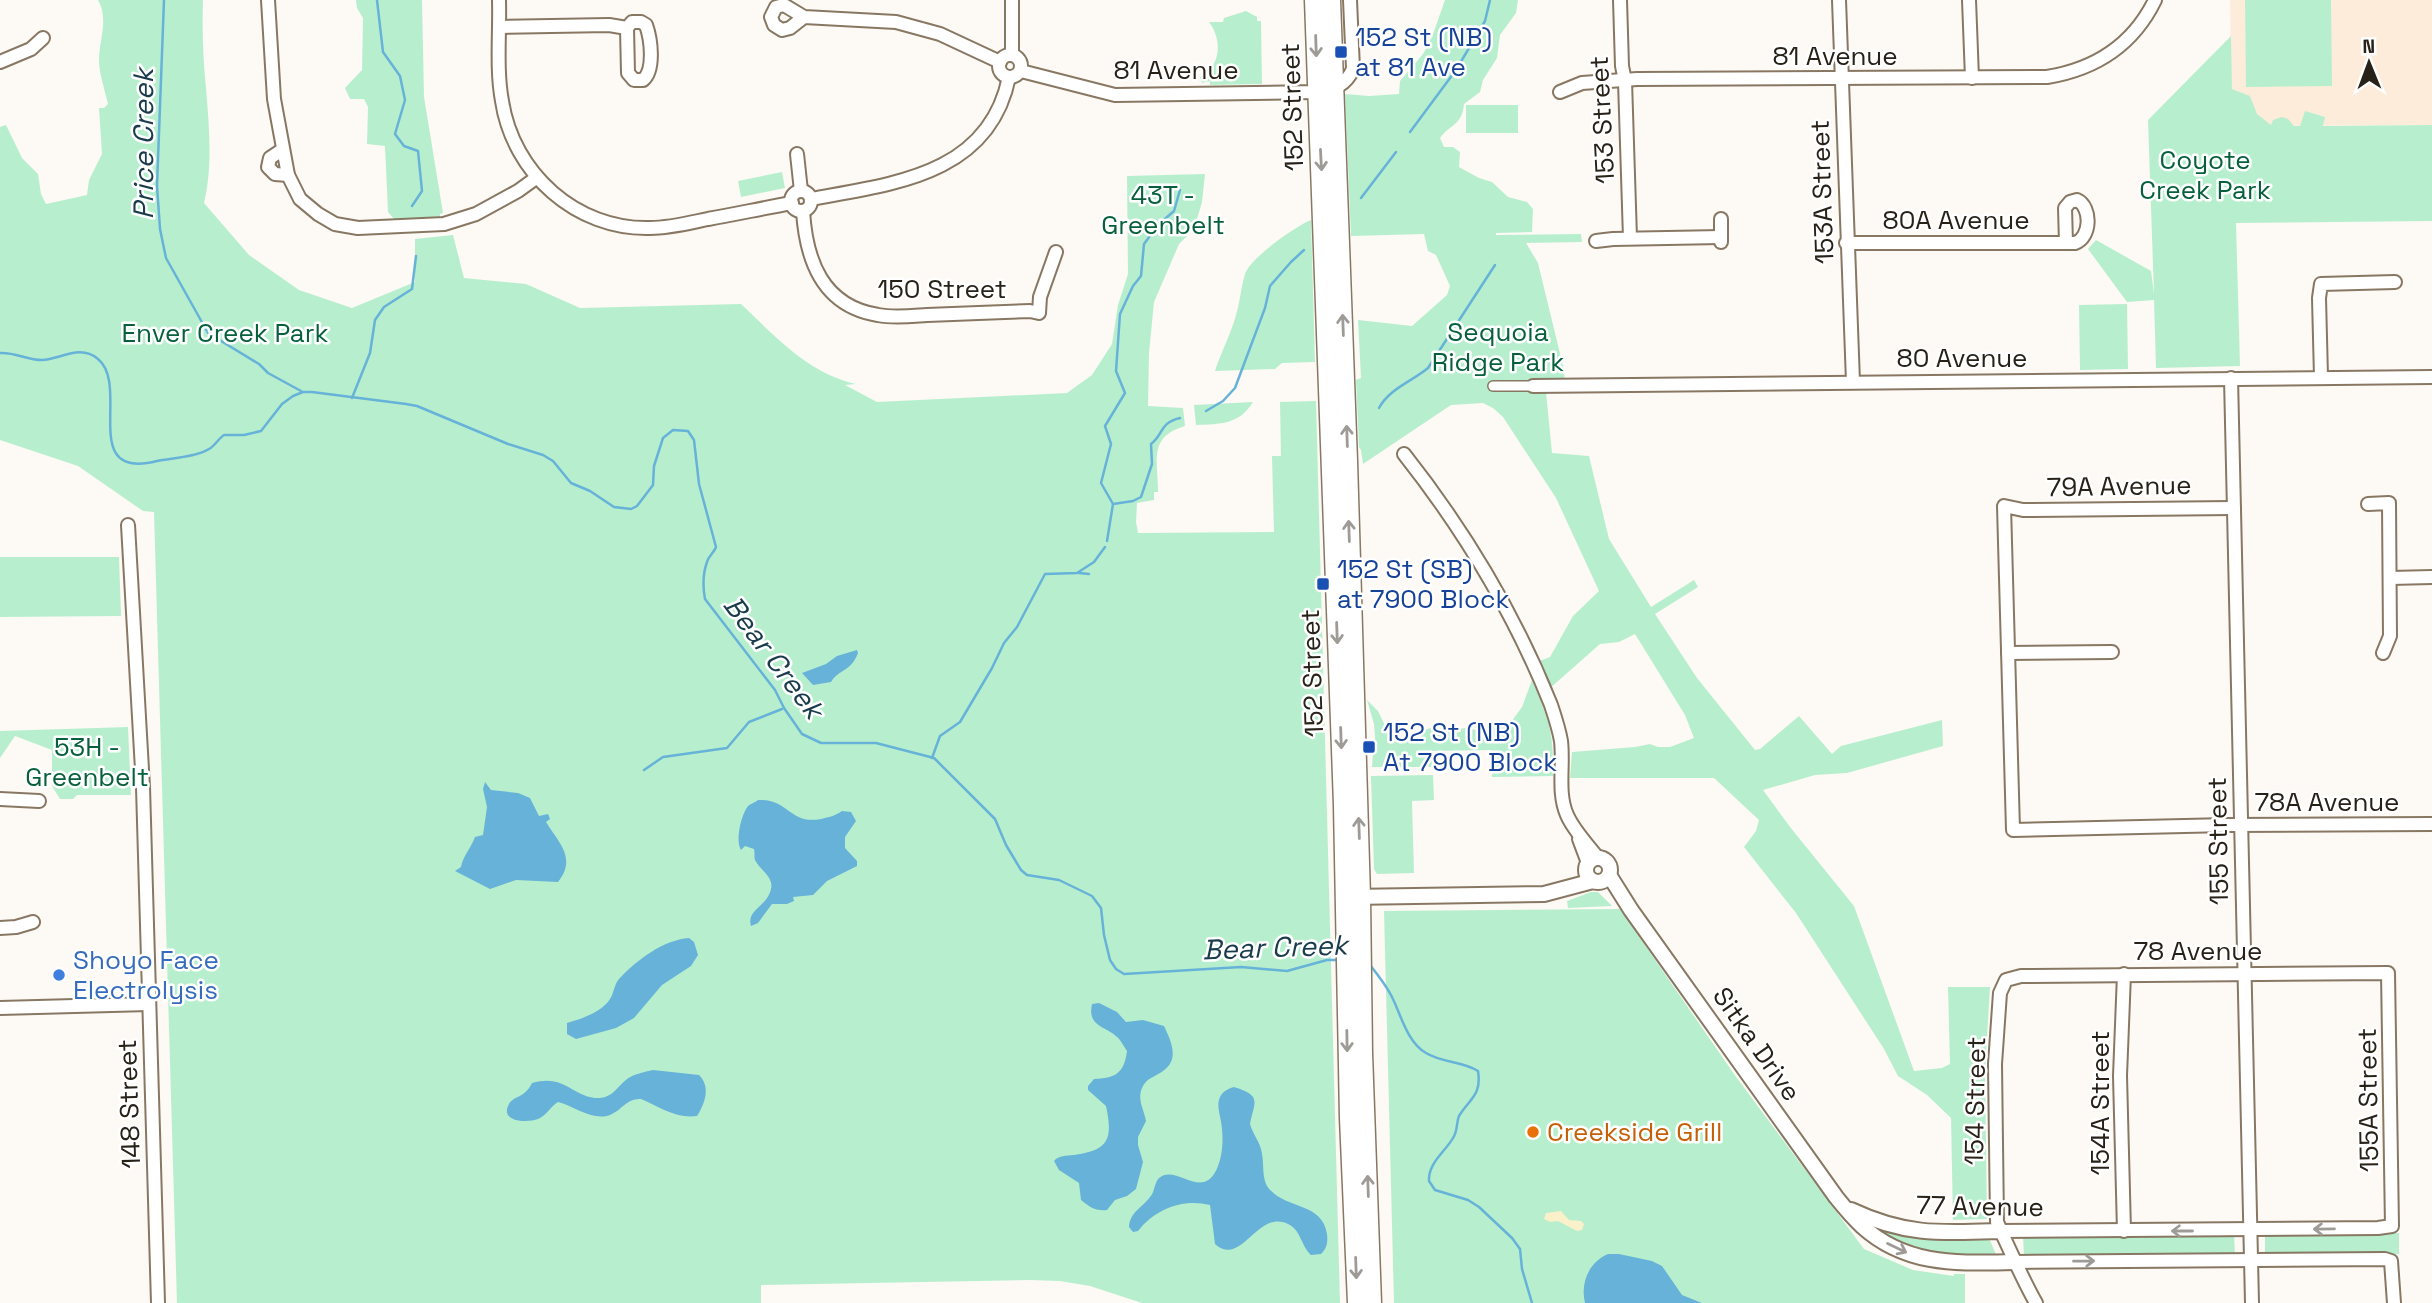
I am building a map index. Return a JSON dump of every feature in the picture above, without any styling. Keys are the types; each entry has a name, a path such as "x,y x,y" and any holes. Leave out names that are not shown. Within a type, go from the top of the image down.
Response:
{"main road":[{"name":"152 Street","path":"1314,0 1326,91"},
{"name":"152 Street","path":"1331,0 1326,91 1352,897 1357,1303"},
{"name":"152 Street","path":"1354,976 1372,1303"}],"street":[{"path":"268,0 274,99 288,175 303,202 324,219 358,228 444,224 476,214 536,178"},
{"path":"499,0 501,95 505,118 516,147 536,178 562,200 578,211 604,222 632,227 667,227 797,207 794,195 907,180 946,164 965,150 983,131 1003,97 1009,77"},
{"path":"1012,0 1012,55"},
{"path":"1326,91 1349,77 1353,69 1350,0"},
{"name":"153 Street","path":"1620,0 1622,66 1626,80 1630,238"},
{"name":"153A Street","path":"1839,0 1853,382"},
{"path":"1969,0 1972,78"},
{"name":"81 Avenue","path":"1560,92 1582,83 1626,80 2047,77 2075,71 2108,56 2133,33 2155,0"},
{"path":"804,17 881,20 907,24 940,34 1000,62"},
{"path":"500,27 609,25 626,28"},
{"path":"0,62 31,49 43,38"},
{"path":"1006,55 1012,55 1019,61 1021,71 1014,77 1009,77 1001,71 1000,62 1006,55"},
{"name":"81 Avenue","path":"1021,71 1094,91 1120,95 1326,91"},
{"path":"797,154 806,195"},
{"name":"150 Street","path":"797,207 808,251 821,279 835,295 849,304 881,316 1030,311 1039,313 1041,297 1056,252"},
{"path":"1596,241 1630,238 1721,239 1721,219"},
{"name":"80A Avenue","path":"1846,243 2066,243"},
{"path":"2321,377 2321,284 2395,282"},
{"name":"80 Avenue","path":"1493,386 2432,377"},
{"name":"155 Street","path":"2231,378 2252,1303"},
{"path":"1352,897 1544,894 1555,892 1596,872 1564,805 1561,743 1557,724 1532,663 1473,551 1444,505 1404,454"},
{"path":"2368,504 2389,503 2390,636 2383,653"},
{"name":"79A Avenue","path":"2008,653 2004,506 2023,510 2234,508"},
{"name":"148 Street","path":"128,525 143,787 158,1303"},
{"path":"2390,578 2432,577"},
{"path":"2008,653 2112,652"},
{"name":"78A Avenue","path":"2008,653 2013,830 2432,824"},
{"path":"0,799 39,801"},
{"name":"Sitka Drive","path":"1596,872 1631,909 1844,1206"},
{"path":"0,928 33,922"},
{"name":"78 Avenue","path":"2010,978 2124,974 2388,973"},
{"name":"155A Street","path":"2388,973 2392,1226"},
{"name":"154A Street","path":"2124,974 2120,1076 2124,1231"},
{"name":"154 Street","path":"2010,978 2004,982 2000,993 1995,1064 1997,1222 2036,1303"},
{"path":"0,1008 149,1004"},
{"name":"77 Avenue","path":"1844,1206 1885,1225 1916,1232 2250,1230 2392,1226"},
{"name":"77 Avenue","path":"1844,1206 1862,1226 1876,1236 1914,1256 1949,1263 2385,1259 2391,1261 2393,1268 2394,1303"}],"shaded area":[{"path":"2230,0 2432,0 2432,125 2232,126"}],"green space":[{"name":"Enver Creek Park","path":"98,0 203,0 203,55 210,146 204,203 249,255 299,290 352,308 415,282 415,239 453,235 464,278 526,284 580,308 741,304 808,363 839,379 856,384 845,385 877,402 1067,393 1092,375 1112,344 1118,305 1128,274 1127,176 1205,174 1202,202 1194,229 1179,244 1154,302 1149,353 1148,406 1183,408 1185,426 1165,436 1160,443 1157,460 1158,492 1154,492 1154,500 1137,503 1136,522 1138,533 1274,532 1272,456 1281,456 1280,402 1316,401 1340,1303 1142,1303 1090,1286 1029,1280 761,1285 761,1303 177,1303 154,512 143,511 78,466 0,440 0,127 6,125 22,158 38,174 41,194 46,204 87,195 89,180 102,154 99,108 108,104 99,65 103,15"},
{"path":"356,0 422,0 424,97 443,213 440,217 395,220 388,212 385,146 367,144 368,107 364,99 350,99 345,88 362,70 363,18"},
{"name":"Sequoia Ridge Park","path":"1445,0 1518,0 1516,13 1500,35 1497,58 1483,80 1480,92 1464,104 1461,117 1440,138 1444,147 1453,147 1460,152 1459,167 1492,182 1508,197 1527,202 1533,209 1532,232 1496,235 1581,234 1582,242 1526,243 1538,263 1564,370 1565,391 1546,392 1552,453 1589,456 1609,539 1651,607 1694,580 1698,587 1655,614 1697,678 1755,750 1760,749 1799,716 1832,754 1841,746 1942,720 1943,746 1847,773 1815,775 1763,790 1854,906 1914,1071 1942,1068 1950,1064 1948,987 1990,987 1985,1071 1987,1219 1953,1220 1951,1118 1927,1095 1898,1076 1884,1049 1796,913 1744,847 1756,831 1759,820 1714,778 1570,778 1572,752 1650,744 1670,747 1694,738 1685,715 1635,634 1619,642 1600,644 1549,689 1537,662 1550,657 1573,616 1599,591 1556,498 1503,417 1483,403 1451,405 1363,464 1359,447 1356,380 1361,378 1358,320 1412,326 1447,295 1450,286 1436,255 1428,251 1424,234 1351,236 1345,94 1399,94 1400,81 1423,54"},
{"path":"2245,0 2331,0 2332,86 2246,87"},
{"path":"1246,11 1257,17 1257,21 1261,21 1262,84 1210,85 1210,81 1202,83 1200,77 1213,66 1218,52 1216,36 1209,22 1223,22 1224,18"},
{"name":"Coyote Creek Park","path":"2231,36 2232,89 2250,96 2257,114 2271,125 2273,120 2282,117 2294,126 2300,126 2305,111 2325,117 2323,126 2432,125 2432,221 2236,223 2240,366 2156,368 2154,300 2127,302 2088,249 2096,240 2151,271 2154,294 2148,120"},
{"path":"1466,105 1518,105 1518,133 1466,133"},
{"path":"782,172 785,188 741,197 738,181"},
{"name":"43T - Greenbelt","path":"1311,220 1315,362 1282,363 1275,369 1215,371 1234,322 1249,267 1274,243"},
{"path":"2127,304 2128,369 2080,370 2079,305"},
{"path":"1253,402 1242,415 1228,422 1196,425 1194,405"},
{"path":"0,557 119,557 121,616 0,617"},
{"path":"1532,680 1549,726 1553,748 1553,776 1492,777 1491,750 1433,751 1433,767 1372,767 1373,753 1376,751 1374,724 1367,700 1378,711 1393,742 1430,728 1440,734 1464,728 1485,731 1495,726 1508,726 1522,707"},
{"name":"53H - Greenbelt","path":"128,727 131,795 77,795 73,799 60,799 52,786 52,750 15,736 0,758 0,731"},
{"path":"1433,775 1434,800 1412,801 1414,873 1377,874 1374,869 1371,776"},
{"path":"1598,892 1612,906 1568,908 1567,901"},
{"path":"1620,909 1734,1074 1864,1249 1913,1270 1954,1276 1965,1274 1965,1303 1394,1303 1384,911"},
{"path":"1864,1222 1988,1236 1998,1259 1948,1259 1889,1242"},
{"path":"2399,1233 2399,1254 2265,1256 2265,1235"},
{"path":"2234,1234 2235,1255 2024,1257 2023,1236"}],"sand":[{"path":"1561,1211 1569,1220 1581,1221 1584,1224 1582,1230 1577,1231 1558,1221 1550,1222 1544,1219 1546,1213"}],"water":[{"path":"857,650 852,664 831,682 813,685 802,673 826,664 837,656"},
{"path":"485,782 491,790 518,793 530,798 539,816 548,814 550,819 546,822 561,844 566,858 566,865 558,882 516,880 490,889 455,871 461,867 475,837 483,835 487,807 483,789"},
{"path":"758,800 776,803 795,815 811,820 829,817 842,811 851,812 856,821 845,837 845,848 857,861 857,866 827,881 813,895 793,897 794,901 787,904 772,904 758,923 751,926 751,916 771,889 769,877 755,860 754,849 745,846 741,850 739,846 743,815 748,806"},
{"path":"689,938 694,942 698,955 691,966 662,985 634,1018 616,1028 576,1039 567,1034 567,1023 602,1008 610,999 619,979 642,958 660,947"},
{"path":"1099,1003 1117,1012 1126,1022 1143,1020 1164,1026 1173,1055 1168,1066 1142,1088 1141,1101 1146,1121 1138,1137 1143,1162 1136,1189 1115,1200 1107,1210 1093,1208 1081,1200 1079,1183 1059,1170 1054,1161 1060,1157 1095,1150 1106,1141 1108,1135 1106,1106 1088,1090 1088,1086 1094,1079 1113,1076 1121,1070 1127,1051 1113,1033 1098,1025 1092,1017 1092,1004"},
{"path":"653,1070 699,1075 705,1085 706,1095 697,1116 675,1114 641,1099 632,1100 616,1112 605,1116 592,1115 558,1102 541,1117 533,1120 516,1120 508,1114 511,1101 526,1091 532,1083 553,1081 583,1095 600,1098 612,1093 630,1077"},
{"path":"1234,1087 1253,1097 1250,1124 1261,1150 1267,1186 1274,1194 1310,1211 1324,1223 1327,1242 1321,1254 1311,1255 1292,1227 1277,1222 1267,1224 1233,1249 1225,1249 1215,1244 1210,1205 1200,1203 1180,1204 1161,1211 1138,1231 1133,1232 1129,1227 1137,1210 1152,1195 1159,1178 1172,1175 1201,1182 1214,1174 1221,1156 1222,1142 1219,1100 1225,1091"},
{"path":"1608,1254 1652,1261 1662,1266 1682,1295 1702,1303 1585,1303 1584,1288 1588,1274 1596,1262"}],"waterway":[{"name":"Price Creek","path":"164,0 157,186 160,229 166,258 208,333 259,364 268,373 301,391"},
{"path":"377,0 383,52 400,76 405,100 395,134 404,146 418,151 422,191 412,206"},
{"path":"1410,132 1456,70 1485,21 1490,0"},
{"path":"1361,198 1396,152"},
{"path":"1113,504 1101,483 1111,444 1105,426 1125,393 1116,371 1120,314 1133,286 1141,276 1144,244 1158,225 1174,211 1180,190"},
{"path":"1206,411 1223,401 1235,388 1265,308 1270,286 1304,250"},
{"path":"352,398 370,353 375,320 384,307 412,289 416,256"},
{"path":"1379,408 1394,391 1428,368 1495,265"},
{"name":"Bear Creek","path":"0,353 42,360 77,352 98,359 107,372 110,389 112,445 119,457 133,463 198,454 211,448 224,435 244,435 261,431 282,404 293,396 312,392 417,406 508,444 543,455 553,461 571,483 590,491 614,507 631,509 637,506 653,485 654,466 663,438 673,430 688,431 694,440 699,484 716,547 706,566 705,599 775,690 802,734 821,743 876,743 934,758 995,819 1021,870 1027,875 1059,880 1092,896 1101,908 1110,960 1116,969 1124,974 1241,967 1287,971 1327,960 1340,960"},
{"path":"1107,541 1113,504 1141,497 1152,464 1151,444 1168,423 1180,418"},
{"path":"932,758 940,736 960,722 1004,643 1017,627 1045,574 1077,573 1094,562 1105,547"},
{"path":"1079,573 1089,574"},
{"path":"644,770 663,757 727,748 749,722 782,709"},
{"name":"Bear Creek","path":"1370,965 1387,988 1405,1028 1419,1048 1439,1059 1466,1065 1478,1071 1476,1092 1459,1116 1455,1135 1434,1163 1429,1181 1435,1190 1468,1200 1479,1207 1512,1238 1520,1249 1522,1269 1532,1303"}],"place":[{"name":"152 St (NB) at 81 Ave","path":"1341,52"},
{"name":"152 St (SB) at 7900 Block","path":"1323,584"},
{"name":"152 St (NB) At 7900 Block","path":"1369,747"},
{"name":"Shoyo Face Electrolysis","path":"59,975"},
{"name":"Creekside Grill","path":"1533,1132"}]}
